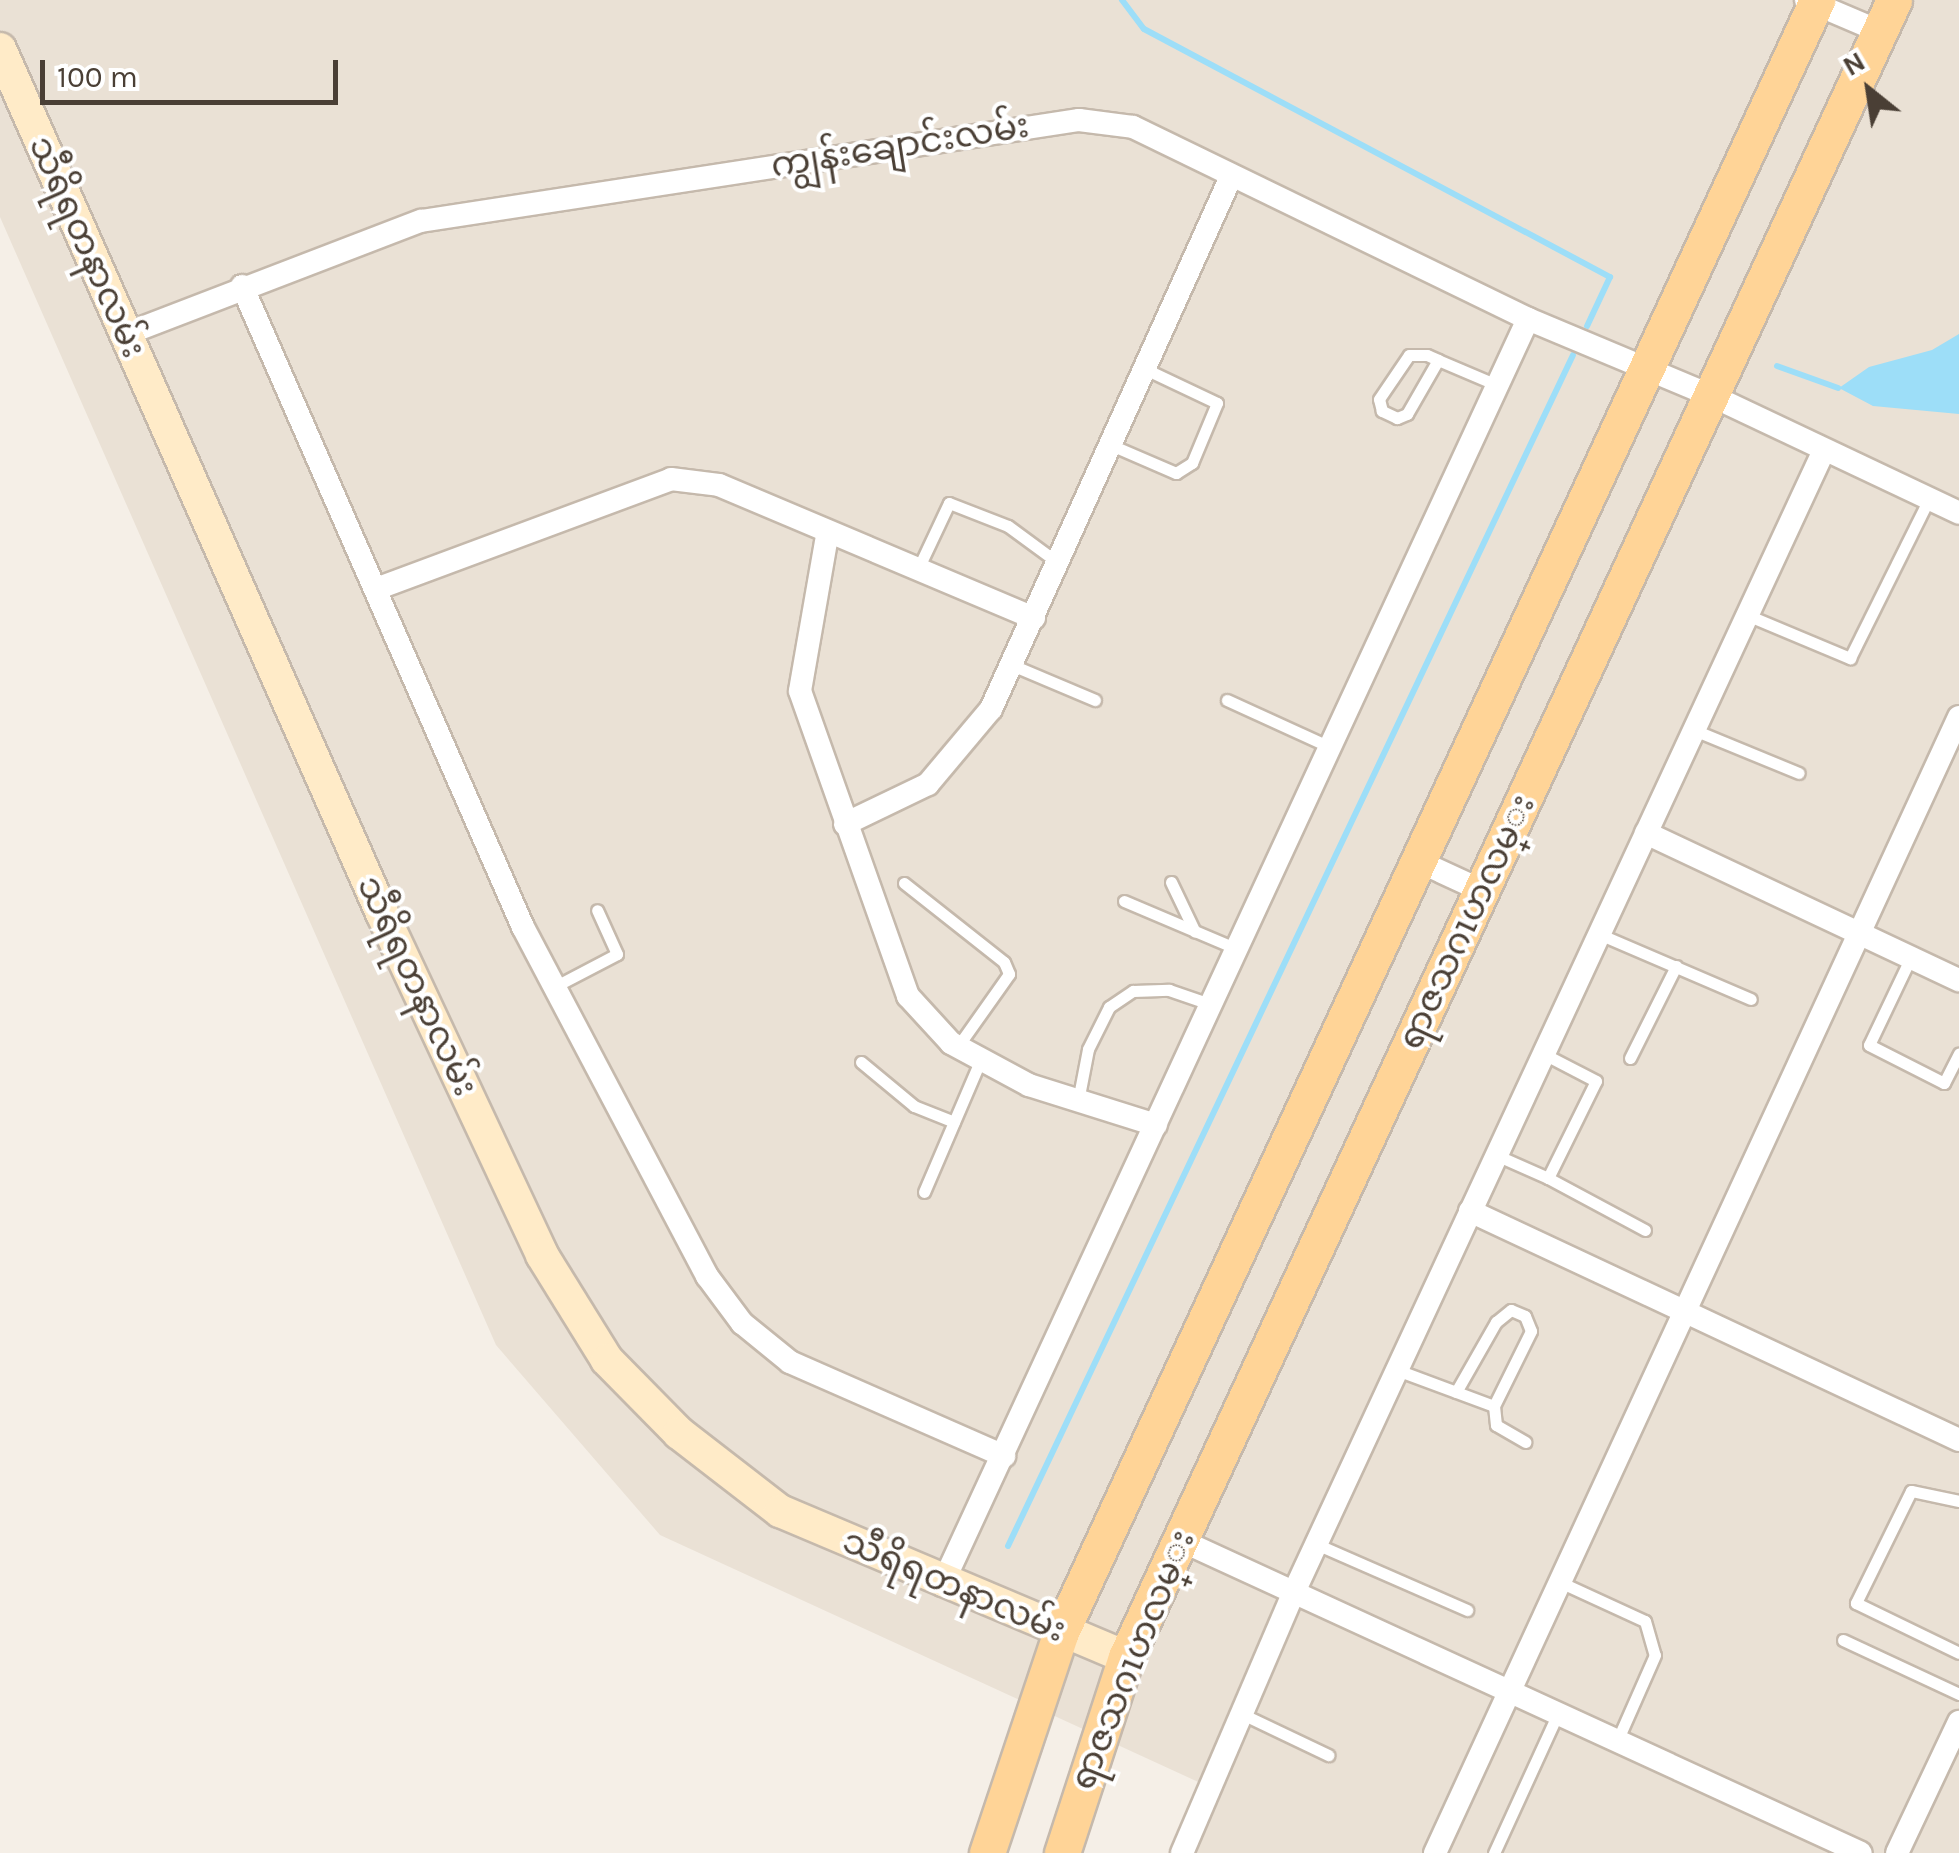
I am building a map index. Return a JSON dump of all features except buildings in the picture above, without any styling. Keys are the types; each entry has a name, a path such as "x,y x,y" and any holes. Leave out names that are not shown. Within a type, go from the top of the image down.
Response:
{"main road":[{"name":"ရာဇသဂၤဟလမ္း","path":"987,1853 1062,1632 1813,1"},
{"name":"ရာဇသဂၤဟလမ္း","path":"1062,1853 1126,1657 1887,16"},
{"name":"သီရိရတနာလမ်း","path":"0,49 542,1256 607,1360 679,1433 780,1512 942,1585 1126,1657"}],"street":[{"path":"1813,1 1887,16"},
{"name":"ကျွန်းချောင်းလမ်း","path":"126,334 242,286 421,222 1040,123 1133,127 1230,179 1528,319 1712,396 1959,513"},
{"path":"845,824 928,784 992,709 1230,179"},
{"path":"242,286 554,987 707,1276 742,1323 790,1362 1004,1456"},
{"path":"942,1585 1528,319"},
{"path":"1182,1853 1294,1592 1824,450"},
{"path":"376,589 671,478 720,486 827,536 1034,618"},
{"path":"827,536 800,691 908,996 958,1046 1029,1085 1156,1125"},
{"path":"1435,1853 1959,717"},
{"path":"1646,833 1959,980"},
{"path":"1416,860 1481,890"},
{"path":"1470,1211 1959,1440"},
{"path":"1180,1540 1861,1853"},
{"path":"1897,1853 1959,1722"}],"lane":[{"path":"1438,360 1407,414 1398,418 1382,411 1379,399 1395,366 1408,356 1438,360 1497,385"},
{"path":"1111,445 1176,473 1192,464 1216,403 1145,370"},
{"path":"1748,615 1850,658 1929,499"},
{"path":"917,571 949,502 1008,526 1058,563"},
{"path":"1012,665 1095,700"},
{"path":"1227,700 1330,747"},
{"path":"1694,730 1799,773"},
{"path":"1171,882 1195,932"},
{"path":"904,884 1004,962 1010,974 958,1046"},
{"path":"1124,901 1237,950"},
{"path":"554,987 617,954 598,910"},
{"path":"1599,934 1751,998"},
{"path":"1910,958 1869,1044 1944,1083 1959,1054"},
{"path":"1630,1058 1676,966"},
{"path":"1078,1101 1088,1050 1109,1007 1132,992 1169,990 1204,1002"},
{"path":"1544,1054 1596,1081 1548,1178"},
{"path":"924,1192 981,1059"},
{"path":"861,1062 914,1106 954,1122"},
{"path":"1496,1156 1548,1178 1645,1230"},
{"path":"1456,1392 1496,1322 1511,1310 1524,1316 1531,1330 1494,1406 1496,1425 1526,1442"},
{"path":"1396,1370 1494,1406"},
{"path":"1959,1501 1911,1491 1856,1603 1959,1652"},
{"path":"1316,1544 1467,1610"},
{"path":"1562,1583 1645,1621 1655,1656 1617,1741"},
{"path":"1843,1640 1959,1694"},
{"path":"1240,1713 1328,1756"},
{"path":"1494,1853 1558,1714"}],"shaded area":[{"path":"0,0 1959,0 1959,1853 1184,1853 1207,1786 660,1535 496,1345 0,217"}],"water":[{"path":"1959,334 1959,414 1873,406 1839,388 1869,367 1932,350"}],"waterway":[{"path":"1122,0 1144,29 1610,277 1587,326"},
{"path":"1008,1546 1573,355"},
{"path":"1777,366 1838,388"}]}
